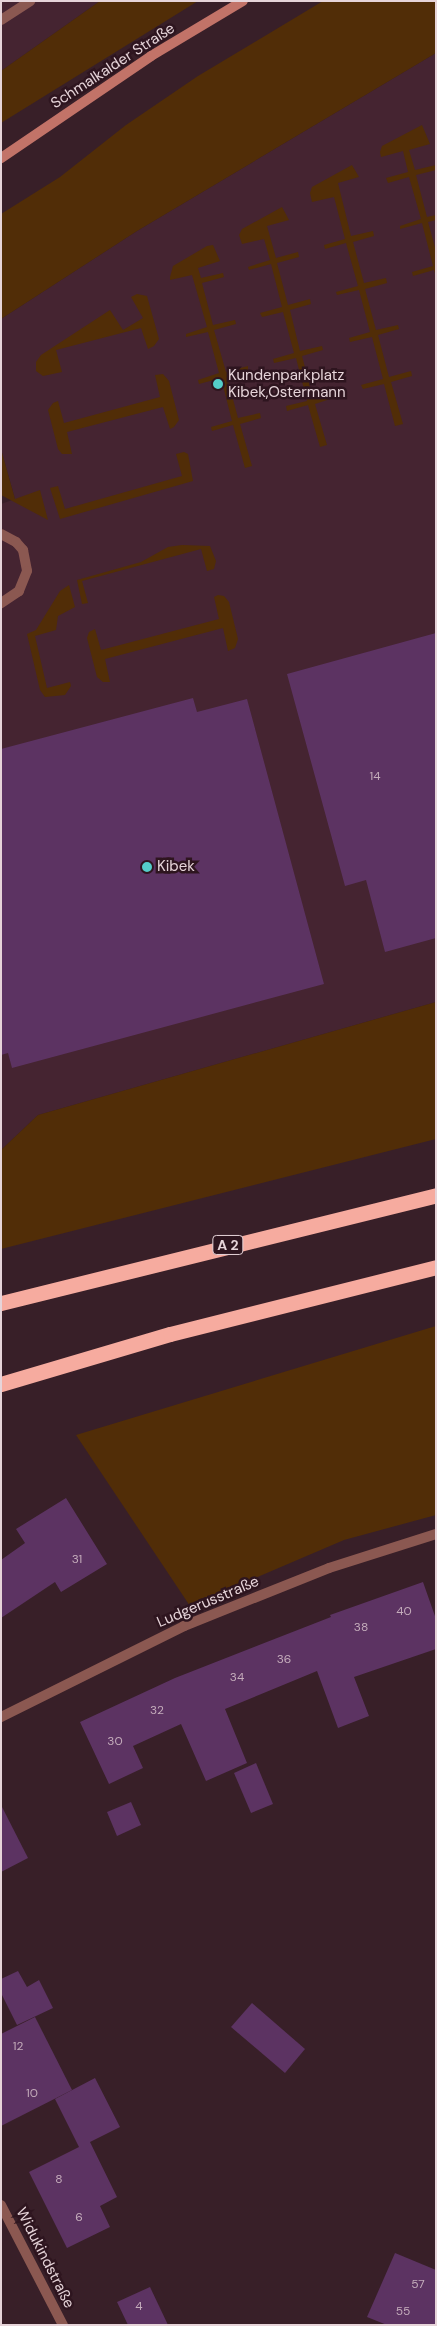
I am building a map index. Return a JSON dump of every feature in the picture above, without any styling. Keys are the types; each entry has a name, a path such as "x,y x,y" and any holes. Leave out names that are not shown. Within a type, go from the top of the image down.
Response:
{"highway":[{"name":"A 2","path":"1,1303 436,1195"},
{"path":"1,1384 170,1334 436,1267"}],"main road":[{"name":"Schmalkalder Straße","path":"1,158 151,56 243,1"}],"street":[{"path":"1,20 30,1"},
{"path":"1,534 16,542 22,550 27,571 19,591 1,603"},
{"name":"Ludgerusstraße","path":"1,1717 184,1626 330,1568 436,1534"},
{"name":"Widukindstraße","path":"1,2205 63,2325"}],"shaded area":[{"path":"1,1 100,1 1,71"},
{"path":"100,1 198,1 1,123 1,71"},
{"path":"323,1 436,1 436,53 137,231 1,319 1,214 60,177 126,125 198,76"},
{"path":"436,53 436,1002 38,1115 1,1150 1,504 15,499 1,449 1,319 137,231"},
{"path":"422,125 430,144 409,150 415,170 436,165 436,170 416,175 427,217 436,215 436,220 428,222 436,251 436,277 434,270 413,276 412,272 433,266 422,223 400,229 400,226 421,219 409,177 388,183 386,178 408,172 403,151 381,157 380,152 382,146"},
{"path":"352,165 359,177 338,183 351,236 373,231 374,236 353,242 364,283 386,278 387,283 365,289 376,330 398,325 399,329 378,335 389,377 411,371 412,376 391,382 403,424 395,426 384,384 363,389 361,385 383,379 372,337 350,342 349,338 370,332 359,290 337,295 336,292 358,286 346,243 325,249 324,245 345,239 334,197 312,202 310,193 312,187"},
{"path":"282,207 289,220 267,226 276,258 298,252 299,257 277,263 288,305 310,299 311,304 290,310 300,351 322,346 323,350 302,356 313,398 335,392 336,397 315,404 327,445 320,447 308,405 287,411 286,406 307,401 296,358 274,363 273,359 294,353 283,312 262,317 260,313 282,307 271,264 249,270 248,267 270,260 264,239 242,244 239,235 242,229"},
{"path":"213,245 220,261 198,268 201,278 223,273 224,277 202,283 213,325 235,320 236,324 214,330 226,372 248,366 248,371 227,377 238,418 260,413 261,418 240,424 252,466 245,468 233,425 212,431 211,427 232,421 221,378 199,384 198,380 219,373 208,332 186,337 186,334 207,327 192,275 170,280 173,266 207,246"},
{"path":"137,294 147,296 159,339 154,346 148,349 141,328 56,350 62,372 43,376 36,371 36,362 41,355 110,310 123,330 143,318 131,297"},
{"path":"163,374 169,381 179,420 174,427 170,429 163,407 67,432 72,454 62,454 58,449 48,410 53,403 58,401 64,423 160,397 155,375"},
{"path":"1,449 15,499 40,490 48,520 1,495"},
{"path":"184,452 188,454 193,481 60,519 50,488 58,486 65,509 182,476 176,454"},
{"path":"182,545 210,546 216,561 214,569 207,571 201,549 82,581 88,603 82,604 77,580 141,562 168,547"},
{"path":"69,585 75,607 58,616 56,630 35,636 47,688 70,682 71,686 65,695 45,697 40,690 27,634 36,630 60,591"},
{"path":"218,595 224,596 229,602 238,639 235,648 228,651 223,628 105,659 110,682 103,682 97,677 87,638 89,632 95,629 101,650 219,619 214,597"},
{"path":"436,1002 436,1139 1,1249 1,1150 38,1115"},
{"path":"436,1326 436,1515 344,1540 190,1606 76,1435"}],"building":[{"path":"436,633 436,938 385,952 366,880 345,886 287,674"},
{"name":"Kibek","path":"193,698 197,712 247,699 324,984 12,1068 8,1053 1,1055 1,749"},
{"path":"66,1498 107,1564 61,1592 55,1582 1,1618 1,1560 25,1543 16,1529"},
{"path":"423,1582 436,1619 436,1649 354,1677 369,1716 338,1728 317,1671 225,1709 247,1763 206,1781 181,1724 133,1746 143,1768 109,1784 80,1722 175,1678 331,1617 330,1615"},
{"path":"256,1763 273,1804 251,1813 234,1773"},
{"path":"131,1802 141,1825 117,1836 107,1812"},
{"path":"1,1805 28,1858 1,1872"},
{"path":"18,1971 27,1987 39,1980 53,2008 17,2025 1,1993 1,1979"},
{"path":"252,2003 305,2049 285,2073 231,2027"},
{"path":"35,2017 72,2090 1,2126 1,2034"},
{"path":"95,2078 120,2127 90,2142 117,2197 100,2206 110,2227 67,2248 29,2172 79,2147 55,2099"},
{"path":"395,2253 436,2270 436,2325 387,2325 367,2317"},
{"path":"150,2287 168,2325 128,2325 117,2302"}],"place":[{"name":"Kundenparkplatz Kibek,Ostermann","path":"218,384"},
{"name":"Kibek","path":"147,867"}]}
